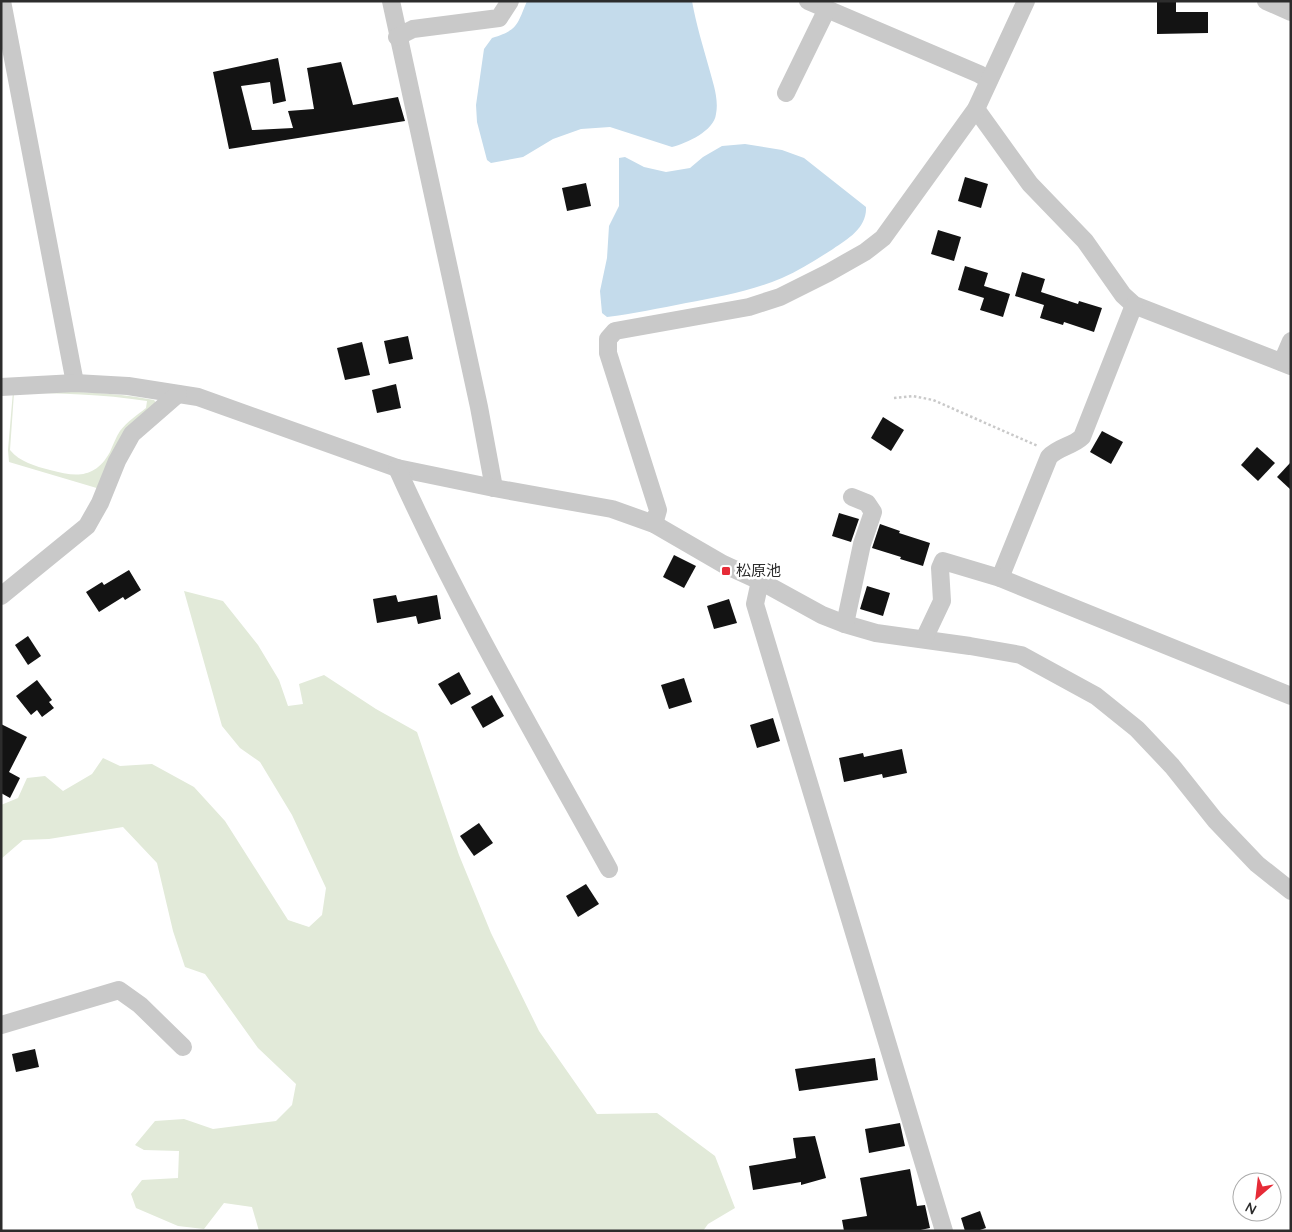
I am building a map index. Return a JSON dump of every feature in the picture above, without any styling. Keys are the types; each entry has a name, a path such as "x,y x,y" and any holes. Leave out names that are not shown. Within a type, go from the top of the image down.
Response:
{"street":[{"path":"390,1 479,407 494,488"},
{"path":"397,37 413,29 499,18 510,1"},
{"path":"808,1 989,80"},
{"path":"654,524 658,510 608,352 608,339 615,331 749,307 780,297 865,252 883,238 976,109 1026,1"},
{"path":"1266,1 1291,12"},
{"path":"2,7 75,383"},
{"path":"786,93 827,9"},
{"path":"976,109 1030,184 1085,241 1123,295 1134,305 1286,364 1291,341"},
{"path":"1000,578 1049,457 1053,452 1077,442 1082,437 1134,305"},
{"path":"1,387 75,383 128,386 198,397 398,468 494,488 612,509 654,524 723,564 760,581 822,615 844,624 876,633 1021,655 1096,696 1137,729 1172,766 1216,820 1256,864 1291,891"},
{"path":"1,596 87,526 100,503 117,461 132,434 178,394"},
{"path":"398,468 425,529 609,870"},
{"path":"844,624 862,544 872,512 867,503 852,498"},
{"path":"924,639 942,601 940,568 943,561 1000,578 1291,696"},
{"path":"760,581 755,604 944,1231"},
{"path":"1,1025 119,990 140,1005 183,1047"}],"path":[{"path":"894,398 913,396 933,400 1053,452"}],"green space":[{"path":"13,391 102,393 154,400 157,404 100,489 9,462 8,450","holes":["14,393 97,395 147,401 146,408 120,431 110,452 98,467 84,474 68,474 28,463 18,458 10,450"]},
{"path":"184,591 223,601 258,645 279,680 288,706 303,704 299,684 324,675 376,709 417,732 459,855 491,933 539,1031 597,1114 657,1113 715,1156 735,1208 708,1224 703,1231 259,1231 252,1207 224,1203 204,1229 178,1226 136,1208 131,1194 142,1180 178,1178 179,1151 144,1150 135,1145 155,1121 184,1119 213,1129 276,1121 292,1105 296,1084 258,1048 205,974 185,967 173,931 157,863 123,827 49,839 23,840 1,859 1,805 18,798 27,778 45,776 63,791 92,774 103,758 120,766 152,764 194,787 225,821 288,920 309,927 322,915 326,888 292,815 260,762 240,748 222,726"}],"water":[{"path":"527,1 692,1 715,91 717,108 714,120 699,135 685,143 672,147 610,127 581,129 553,139 523,157 491,163 487,160 477,122 476,105 484,49 492,38 516,26"},
{"path":"745,144 782,150 804,158 866,207 860,227 845,241 795,272 759,287 723,296 627,314 607,317 602,313 600,291 607,258 609,226 619,206 619,158 625,157 644,167 666,172 690,168 703,157 722,146"}],"building":[{"path":"1157,1 1176,1 1176,12 1208,12 1208,33 1157,34"},
{"path":"278,58 286,101 273,104 270,82 241,86 252,130 293,128 288,111 314,109 307,68 341,62 353,105 398,97 405,121 229,149 213,72"},
{"path":"965,177 988,184 981,208 958,201"},
{"path":"586,183 591,206 567,211 562,188"},
{"path":"938,230 961,237 954,261 931,254"},
{"path":"965,266 988,273 984,286 1010,294 1003,317 980,310 984,298 958,290"},
{"path":"1022,272 1045,279 1041,292 1078,304 1079,301 1102,308 1094,332 1064,322 1063,325 1040,318 1044,305 1015,296"},
{"path":"408,336 413,359 389,364 384,341"},
{"path":"362,342 370,375 345,380 337,348"},
{"path":"396,384 401,408 377,413 372,390"},
{"path":"883,417 904,430 891,451 871,438"},
{"path":"1102,431 1123,442 1111,464 1090,452"},
{"path":"1257,447 1275,463 1258,481 1241,465"},
{"path":"1291,462 1291,490 1277,477"},
{"path":"839,513 859,519 851,542 832,536"},
{"path":"880,524 900,531 899,533 930,543 923,566 872,548"},
{"path":"674,555 696,566 684,588 663,577"},
{"path":"129,570 141,590 125,600 123,597 99,612 86,592 102,582 104,585"},
{"path":"867,586 890,593 883,616 860,609"},
{"path":"396,595 398,602 437,595 441,619 418,624 416,616 377,623 373,599"},
{"path":"729,599 737,623 714,629 707,606"},
{"path":"28,636 41,656 28,665 15,645"},
{"path":"459,672 471,694 451,705 438,684"},
{"path":"684,678 692,702 669,709 661,685"},
{"path":"37,680 52,700 49,702 54,708 42,717 37,710 31,715 16,696"},
{"path":"492,695 504,716 483,728 471,707"},
{"path":"773,718 780,741 757,748 750,725"},
{"path":"1,724 27,737 9,772 20,778 10,798 1,793"},
{"path":"902,749 907,773 883,778 882,774 844,782 839,758 863,753 864,757"},
{"path":"479,823 493,843 474,856 460,836"},
{"path":"586,884 599,904 578,917 566,896"},
{"path":"35,1049 39,1067 16,1072 12,1054"},
{"path":"875,1058 878,1080 799,1091 795,1069"},
{"path":"900,1123 905,1146 869,1153 865,1129"},
{"path":"815,1136 826,1178 801,1185 801,1182 753,1190 749,1166 796,1158 793,1138"},
{"path":"910,1169 917,1206 925,1205 930,1228 916,1231 844,1231 842,1220 867,1216 860,1178"},
{"path":"980,1211 986,1228 977,1231 965,1231 961,1218"}],"place":[{"name":"松原池","path":"726,571"}]}
